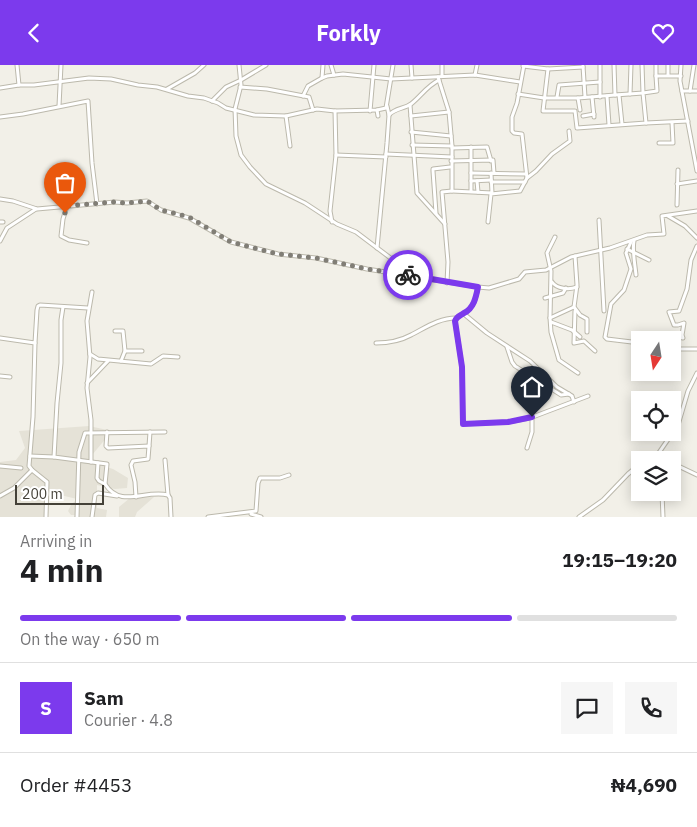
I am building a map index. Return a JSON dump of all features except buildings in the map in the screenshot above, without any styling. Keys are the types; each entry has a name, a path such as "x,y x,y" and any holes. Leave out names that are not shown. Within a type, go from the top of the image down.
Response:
{"street":[{"path":"17,65 18,85"},
{"path":"59,106 61,65"},
{"path":"167,89 204,65"},
{"path":"239,65 240,87 235,109 236,141 243,159 266,184 305,203 332,221 356,232 413,275"},
{"path":"212,101 226,87 266,65"},
{"path":"322,78 323,65"},
{"path":"331,65 334,75"},
{"path":"370,111 374,65"},
{"path":"377,248 389,115 387,105 393,65"},
{"path":"411,65 412,78"},
{"path":"442,65 440,77 449,112 452,147 452,191"},
{"path":"475,75 477,65"},
{"path":"600,65 600,97"},
{"path":"614,65 622,124"},
{"path":"630,65 630,94"},
{"path":"642,65 646,123"},
{"path":"518,94 544,98 578,98 656,91 656,65"},
{"path":"668,65 668,75"},
{"path":"681,65 680,81 695,150 697,171"},
{"path":"690,91 694,65"},
{"path":"447,283 448,262 442,193 452,191 492,193 520,191 526,178 522,134 514,133 511,128 523,66 548,69 583,66 585,97"},
{"path":"548,69 543,111 575,111 577,128 688,121"},
{"path":"303,96 308,86 327,75 343,74 390,79 475,75 520,81"},
{"path":"656,76 681,76"},
{"path":"389,115 392,111 410,105 440,77"},
{"path":"0,88 88,78 111,79 167,89 254,115 286,116 313,110 370,111 386,108 387,105"},
{"path":"558,97 559,85 600,82"},
{"path":"240,87 267,89 309,97 313,110"},
{"path":"682,91 697,91"},
{"path":"607,96 608,125"},
{"path":"583,116 594,115 592,97"},
{"path":"578,98 580,110"},
{"path":"0,117 88,101 97,204"},
{"path":"410,105 417,193 445,223"},
{"path":"377,110 378,116"},
{"path":"332,221 330,211 336,155 335,111"},
{"path":"410,116 449,112"},
{"path":"286,116 290,146"},
{"path":"659,143 673,143 672,123"},
{"path":"471,181 526,178 536,171 552,154 570,141 569,131"},
{"path":"411,133 451,136"},
{"path":"412,145 488,148 490,161"},
{"path":"471,147 472,191"},
{"path":"336,155 413,156 494,161 488,222"},
{"path":"436,214 433,169 451,167"},
{"path":"677,205 678,170"},
{"path":"471,173 493,173 526,178"},
{"path":"478,181 478,192"},
{"path":"677,184 697,181"},
{"path":"0,199 37,209 147,201 161,210 189,217 231,242 278,254 316,258 367,269 478,287 489,287 520,279 525,272 546,269 575,256 602,250 647,235 664,234 662,216 664,215"},
{"path":"67,206 61,236 70,240 87,243"},
{"path":"436,207 444,206"},
{"path":"0,241 7,228 37,209"},
{"path":"664,215 697,211"},
{"path":"664,215 685,226 697,238"},
{"path":"599,220 604,311"},
{"path":"555,237 547,253 551,281 551,332 559,360 578,373"},
{"path":"631,342 607,339 605,337 611,304 624,290 631,269 627,249 632,241"},
{"path":"632,241 635,253 636,275"},
{"path":"681,338 683,338 684,323 674,325 670,312 678,311 687,289 691,260 697,246"},
{"path":"627,249 649,260"},
{"path":"575,256 577,287 574,343 584,341 595,351"},
{"path":"551,281 555,286 571,289 577,287"},
{"path":"376,343 388,343 399,340 436,322 456,318 464,314 473,304 478,287"},
{"path":"545,298 563,293 566,288"},
{"path":"91,462 91,420 87,383 90,354 87,331 88,308 92,292"},
{"path":"46,517 46,482 29,466 38,306 88,308"},
{"path":"54,457 63,307"},
{"path":"550,320 575,309"},
{"path":"575,309 587,319 587,332"},
{"path":"464,314 487,333 530,361 553,384 572,396 574,401"},
{"path":"456,318 454,324 462,367 463,424 508,422 532,417 588,396"},
{"path":"550,320 580,337"},
{"path":"115,331 123,331 125,351 121,361"},
{"path":"0,338 35,343"},
{"path":"507,347 512,363 520,370 561,395 569,394"},
{"path":"681,349 697,349"},
{"path":"125,351 142,351"},
{"path":"90,354 98,359 151,364 164,356 178,357"},
{"path":"87,383 108,360"},
{"path":"663,451 678,425 688,391 697,373"},
{"path":"0,376 10,377"},
{"path":"528,447 532,432 532,417"},
{"path":"107,432 106,446 108,448 149,446"},
{"path":"136,497 131,465 133,461 148,459 150,432"},
{"path":"76,517 80,445 85,433 165,432"},
{"path":"30,456 108,464 105,483"},
{"path":"165,460 171,517"},
{"path":"98,463 97,478 118,496"},
{"path":"0,465 21,468"},
{"path":"681,467 697,475"},
{"path":"0,496 14,488 32,470"},
{"path":"579,517 603,501 631,471"},
{"path":"208,517 248,513 257,510 258,483 260,479 280,478 289,475"},
{"path":"92,517 95,495 98,493 136,497 158,494 168,495"},
{"path":"662,501 663,517"},
{"path":"248,513 261,517"}],"shaded area":[{"path":"89,426 112,431 87,461 113,469 128,478 127,488 115,489 97,485 97,508 107,510 106,517 74,517 75,515 71,515 68,511 77,499 48,492 47,517 0,517 0,462 16,460 25,448 19,431"},
{"path":"154,497 137,512 135,517 119,517 119,507 130,498"}],"way so far":[{"path":"65,213 67,206 147,201 161,210 189,217 231,242 278,254 316,258 367,269 408,275"}],"route":[{"path":"408,275 478,287 476,298 471,308 466,313 456,317 454,324 462,367 463,424 508,422 532,417"}]}
